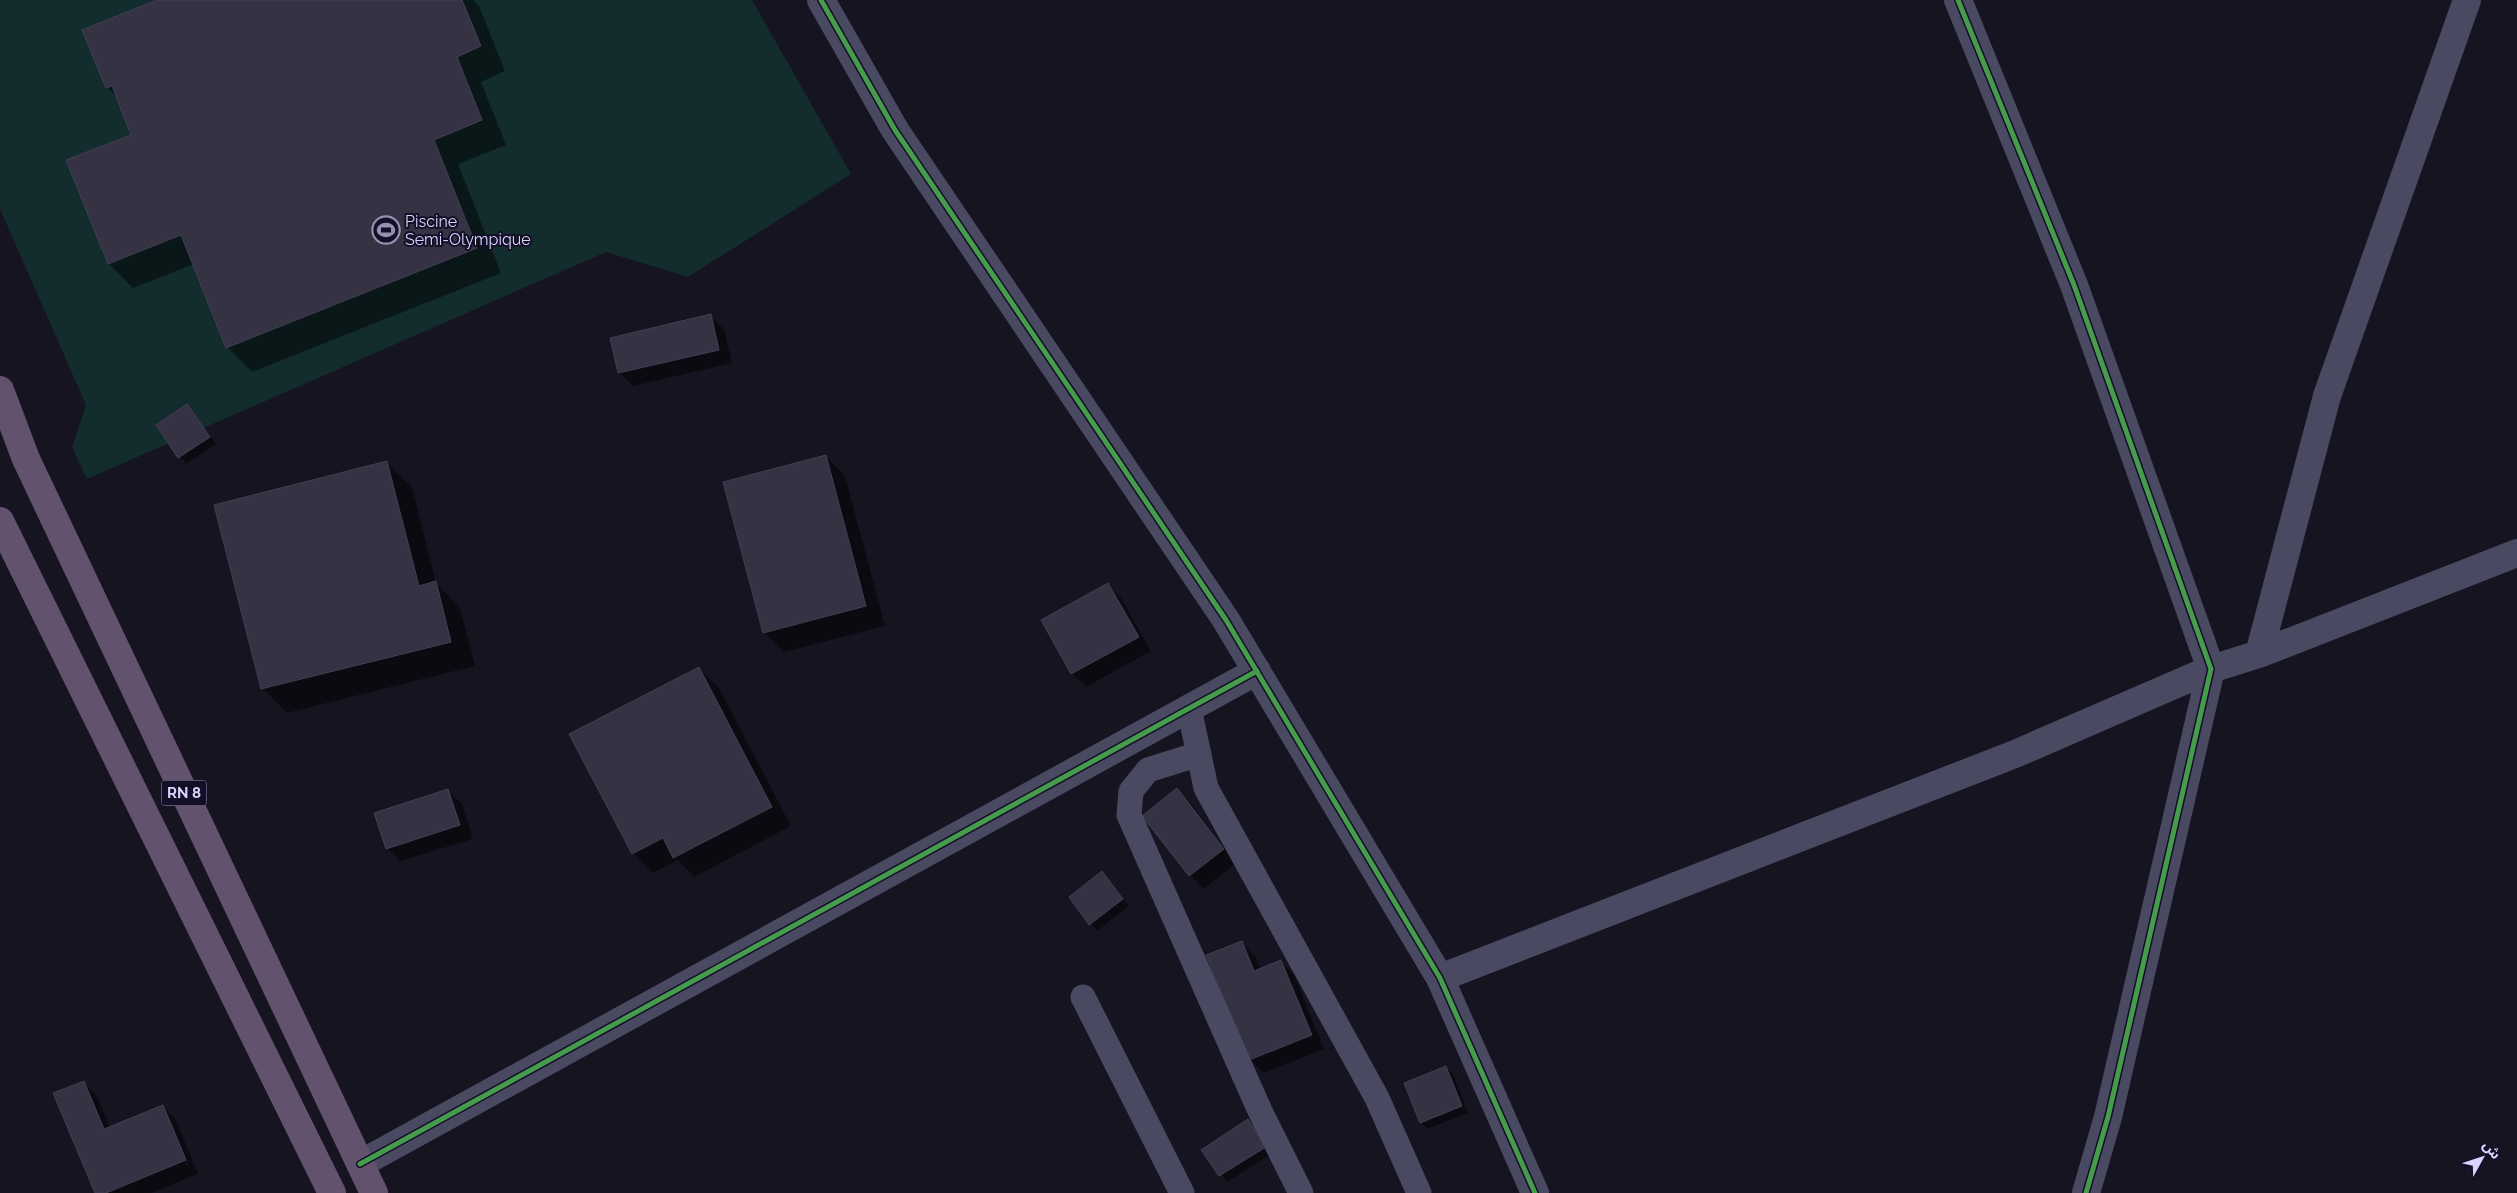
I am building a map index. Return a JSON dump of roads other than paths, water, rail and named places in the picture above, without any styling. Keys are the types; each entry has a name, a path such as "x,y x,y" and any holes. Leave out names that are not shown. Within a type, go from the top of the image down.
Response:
{"highway":[{"name":"RN 8","path":"0,390 26,459 374,1193"},
{"name":"RN 8","path":"0,521 332,1193"}],"street":[{"path":"821,0 895,130 1226,620 1257,671 1440,978 1534,1193"},
{"path":"1958,0 2074,285 2211,669 2108,1118 2086,1193"},
{"path":"2259,654 2327,396 2467,0"},
{"path":"1440,978 2015,754 2211,669 2259,654 2517,553"},
{"path":"360,1164 1257,671"}],"lane":[{"path":"1189,708 1206,788 1377,1098 1419,1193"},
{"path":"1198,754 1148,770 1131,791 1129,815 1260,1111 1302,1193"},
{"path":"1084,997 1182,1193"}],"place":[{"name":"Piscine Semi-Olympique","path":"386,230"}]}
